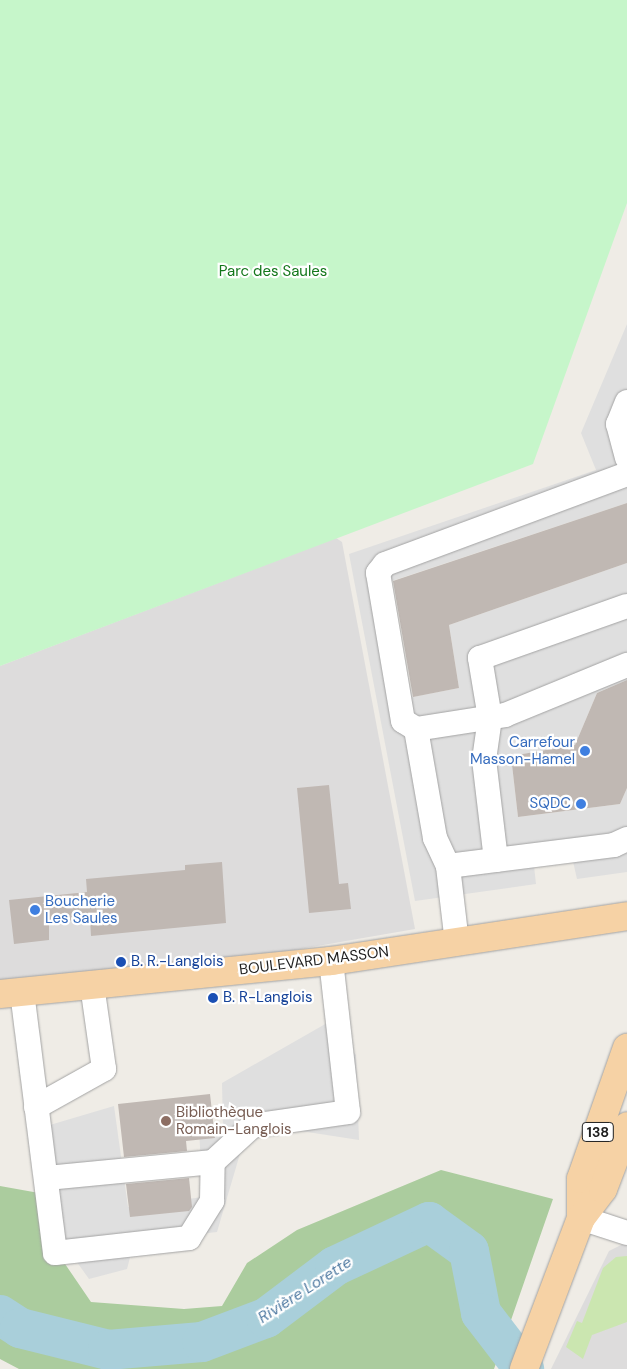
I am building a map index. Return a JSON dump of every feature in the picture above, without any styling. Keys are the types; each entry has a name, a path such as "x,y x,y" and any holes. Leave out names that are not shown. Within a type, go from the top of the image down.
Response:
{"main road":[{"name":"BOULEVARD MASSON","path":"11,993 331,961 627,916"},
{"name":"138","path":"581,1218 581,1179 627,1048"},
{"name":"138","path":"527,1360 581,1218 603,1189 627,1126"}],"street":[{"path":"626,405 618,424 627,458"},
{"path":"627,474 385,564 378,573 403,721 416,729 490,718 523,709 627,665"},
{"path":"496,860 484,760 490,718 480,658 627,606"},
{"path":"416,729 435,838 448,866 457,942"},
{"path":"448,866 614,845 627,839"},
{"path":"47,1178 212,1162 252,1126 348,1112 331,961"},
{"path":"36,1107 104,1069 92,985"},
{"path":"11,993 36,1107 47,1178 55,1253 189,1238 212,1201 212,1162"},
{"path":"581,1218 627,1232"}],"shaded area":[{"path":"627,324 627,503 389,582 412,697 459,688 449,625 627,563 627,680 597,693 575,745 511,756 518,817 620,804 627,788 627,872 577,879 572,857 534,866 536,884 415,901 349,554 596,470 581,433"},
{"path":"336,538 342,542 415,929 92,985 0,994 0,666"},
{"path":"327,1023 356,1055 359,1140 249,1123 217,1232 134,1242 127,1269 89,1279 59,1237 33,1130 114,1106 128,1207 203,1197 199,1131 223,1129 222,1083"},
{"path":"627,1242 627,1369 551,1369 609,1251"}],"green space":[{"name":"Parc des Saules","path":"0,0 627,0 627,203 533,464 0,666"},
{"path":"441,1170 553,1199 494,1369 19,1369 0,1359 0,1186 39,1193 48,1239 91,1302 184,1309 222,1306 247,1263 297,1230"},
{"path":"627,1256 627,1322 592,1335 583,1359 566,1347 577,1321 582,1323 603,1268 616,1257"}],"building":[{"path":"627,503 627,563 449,625 459,688 413,697 393,581"},
{"name":"Carrefour Masson-Hamel","path":"627,680 627,788 620,804 518,817 511,756 575,745 597,693"},
{"path":"329,785 339,884 348,883 351,909 309,913 297,788"},
{"path":"222,862 226,923 91,936 90,919 49,922 49,940 14,944 9,900 87,892 86,879 185,870 185,865"},
{"name":"Bibliothèque Romain-Langlois","path":"210,1094 215,1138 186,1141 187,1151 124,1157 118,1104"},
{"path":"189,1178 192,1207 189,1211 130,1217 126,1184"}],"waterway":[{"name":"Rivière Lorette","path":"0,1315 20,1328 108,1350 202,1342 266,1318 335,1266 429,1222 469,1251 481,1313 524,1369"}],"place":[{"name":"Carrefour Masson-Hamel","path":"585,751"},
{"name":"SQDC","path":"581,804"},
{"name":"Boucherie Les Saules","path":"35,910"},
{"name":"B. R.-Langlois","path":"121,962"},
{"name":"B. R-Langlois","path":"213,998"},
{"name":"Bibliothèque Romain-Langlois","path":"166,1121"}]}
